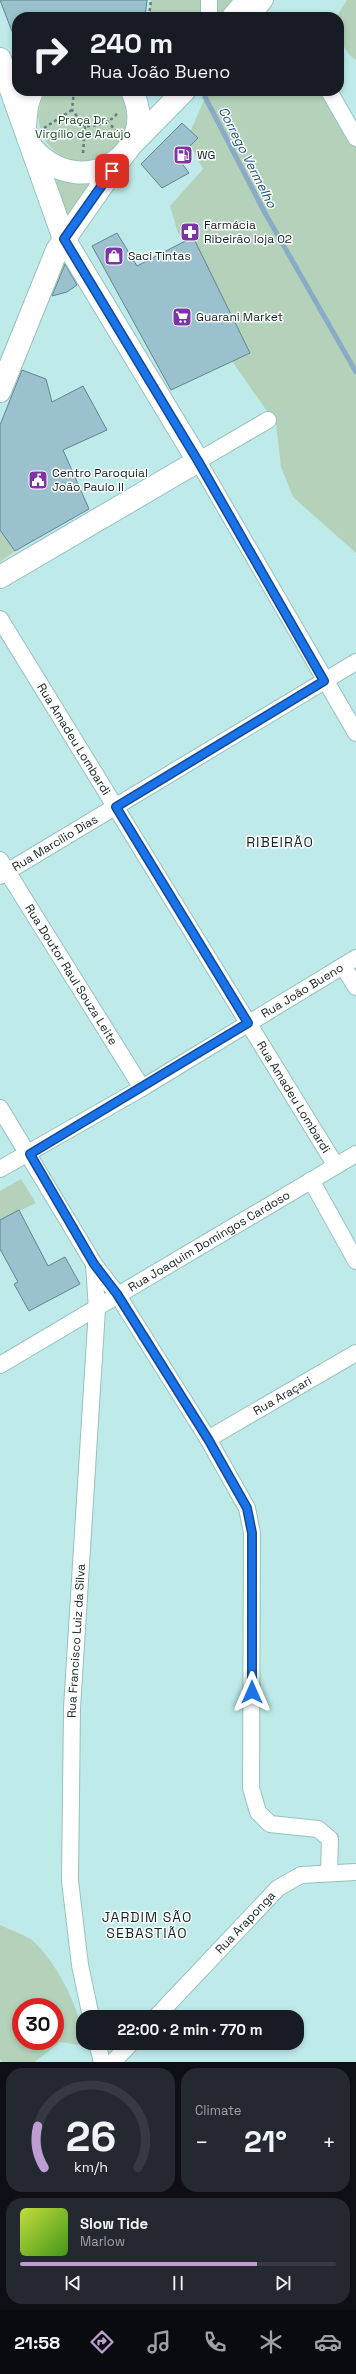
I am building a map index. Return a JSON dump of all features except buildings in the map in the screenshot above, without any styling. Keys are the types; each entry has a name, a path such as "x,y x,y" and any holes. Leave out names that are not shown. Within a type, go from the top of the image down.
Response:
{"street":[{"path":"209,0 209,12"},
{"path":"0,59 12,92"},
{"path":"14,96 64,239 198,461 324,681 356,733"},
{"path":"30,96 27,105 29,138 43,160 55,167 81,174 97,171 107,167 126,151 179,96"},
{"path":"0,391 57,250 126,151 137,125 138,114 133,96"},
{"path":"333,96 356,138"},
{"path":"0,577 268,420"},
{"name":"Rua Amadeu Lombardi","path":"0,618 336,1166"},
{"name":"Rua Marcílio Dias","path":"3,870 116,807 356,662"},
{"name":"Rua Doutor Raul Souza Leite","path":"3,870 142,1088"},
{"path":"350,962 356,987"},
{"name":"Rua João Bueno","path":"0,1169 30,1154 142,1088 350,962"},
{"path":"0,1108 30,1154 94,1264 117,1294 208,1439 247,1508 252,1533 251,1788 258,1812 270,1824 318,1829 330,1839 329,1872"},
{"name":"Rua Joaquim Domingos Cardoso","path":"0,1365 97,1309 117,1294 356,1154"},
{"path":"312,1180 356,1261"},
{"name":"Rua Francisco Luiz da Silva","path":"90,2010 79,1957 70,1881 72,1708 97,1309 94,1264"},
{"name":"Rua Araçari","path":"208,1439 356,1353"},
{"name":"Rua Araponga","path":"163,2010 278,1888 301,1875 329,1872 356,1872"},
{"path":"99,2050 102,2062"},
{"path":"113,2062 124,2050"}],"path":[{"path":"150,12 152,0"},
{"path":"73,96 72,110 85,126 91,127 107,121"},
{"path":"29,138 72,110"},
{"path":"81,174 85,126"}],"green space":[{"path":"151,0 207,0 208,12 150,12"},
{"path":"215,0 236,0 225,12 215,12"},
{"path":"347,0 356,0 356,60 344,46 344,12 339,12"},
{"name":"Praça Dr. Virgílio de Araújo","path":"44,96 123,96 129,109 124,139 102,159 87,162 71,160 58,154 47,143 40,130 38,115"},
{"path":"206,96 330,96 356,122 356,553 293,497 281,467 276,424 227,354 212,283 178,233 170,206 203,169 187,139"},
{"path":"54,174 96,181 67,216"},
{"path":"0,530 15,551 0,562"},
{"path":"21,1179 36,1203 0,1220 0,1191"},
{"path":"0,1925 33,1941 42,1950 51,1961 67,1988 76,2011 76,2044 64,2043 64,1998 12,1998 12,2050 50,2050 35,2062 2,2062 0,2059"}],"waterway":[{"name":"Corrego Vermelho","path":"205,97 265,213 356,372"}],"place":[{"name":"WG","path":"183,155"},
{"name":"Farmácia Ribeirão loja 02","path":"190,232"},
{"name":"Saci Tintas","path":"114,256"},
{"name":"Guarani Market","path":"182,317"},
{"name":"Centro Paroquial João Paulo II","path":"38,480"}],"district":[{"name":"RIBEIRÃO","path":"280,842"},
{"name":"JARDIM SÃO SEBASTIÃO","path":"147,1926"}],"route":[{"path":"112,171 64,239 198,461 324,681 116,807 248,1023 30,1154 94,1264 117,1294 208,1439 247,1508 252,1533 252,1692"}]}
